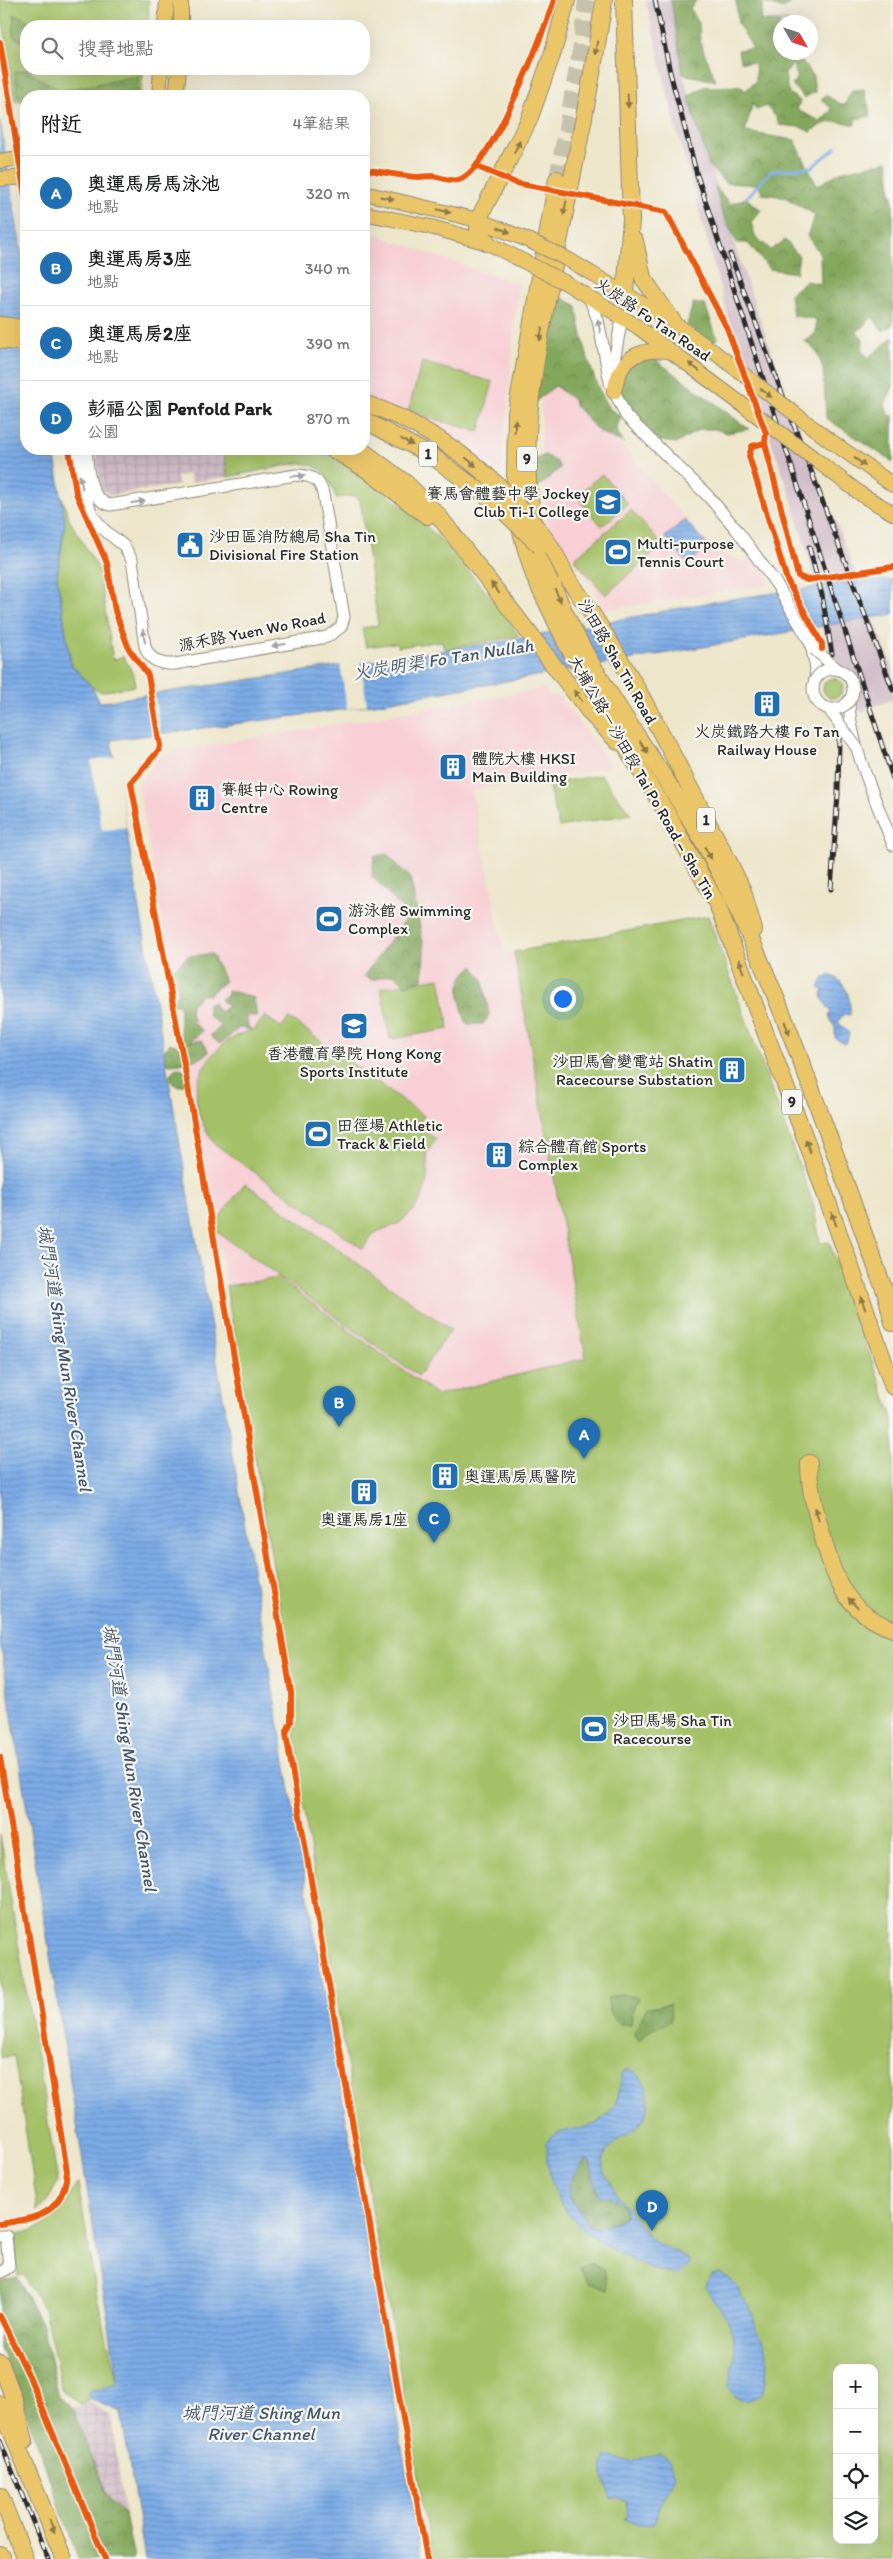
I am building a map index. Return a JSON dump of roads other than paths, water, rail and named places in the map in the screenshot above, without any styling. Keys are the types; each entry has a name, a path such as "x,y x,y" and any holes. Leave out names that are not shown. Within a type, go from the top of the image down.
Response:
{"highway":[{"path":"488,243 478,229 478,220 529,120 550,61 567,0"},
{"name":"大埔公路－沙田段 Tai Po Road – Sha Tin","path":"565,628 533,517 528,482 528,419 542,330 604,0"},
{"path":"624,0 631,227 625,292"},
{"name":"大埔公路－沙田段 Tai Po Road – Sha Tin","path":"557,179 519,383 516,413 514,478 518,519 534,576 590,672 711,857 770,982 889,1300 893,1323"},
{"path":"631,227 643,278 674,324"},
{"path":"0,325 20,327"},
{"path":"0,340 20,342"},
{"path":"370,405 396,415 434,435 462,455 497,495"},
{"name":"沙田路 Sha Tin Road","path":"370,423 432,456 497,495 566,576 593,614 622,664 743,891 770,982"},
{"path":"342,455 367,470 452,533"},
{"name":"1","path":"368,455 407,484 438,515 600,724 630,754"},
{"name":"大埔公路－沙田段 Tai Po Road – Sha Tin","path":"590,672 630,754 672,821 716,904 810,1151 893,1387"},
{"path":"809,1462 810,1487 829,1561 840,1587 852,1603 867,1617 893,1629"},
{"path":"0,2362 22,2426 31,2475"},
{"path":"0,2404 31,2475 64,2559"},
{"path":"0,2495 25,2559"},
{"path":"0,2555 2,2559"}],"main road":[{"path":"165,20 167,0"},
{"path":"181,0 181,20"},
{"path":"159,90 161,75"},
{"path":"176,90 178,75"},
{"path":"0,161 20,159"},
{"path":"0,179 20,177"},
{"name":"火炭路 Fo Tan Road","path":"370,194 478,220 530,241 569,260 625,292 674,324 893,485"},
{"name":"火炭路 Fo Tan Road","path":"370,214 431,227 488,243 566,283 622,317 671,351 862,495 893,513"},
{"path":"622,317 625,292"},
{"path":"612,387 617,374 629,359 646,350 671,351"}],"street":[{"path":"589,297 598,320 612,387 633,424 697,485 737,530 777,585 811,645 818,654 848,676 851,681 852,694 849,700 840,708 822,706 815,697 813,686 815,662 811,645"},
{"path":"612,387 622,317"},
{"name":"源禾路 Yuen Wo Road","path":"77,455 83,491 92,515 103,529 129,553 145,646 155,661 175,664 327,637 341,627 344,617 324,494 317,480 311,476 296,475 110,505 100,501 94,493 87,455"},
{"path":"815,680 824,671 837,669"},
{"path":"849,700 850,723 857,748 893,844"},
{"path":"828,708 857,748"},
{"path":"0,2236 6,2236 9,2267 0,2273"}],"water":[{"name":"城門河道 Shing Mun River Channel","path":"0,121 20,243 20,455 55,455 65,521 57,577 71,664 92,687 100,702 506,641 717,601 858,581 893,580 893,614 334,711 111,740 421,2559 145,2559 121,2412 89,2399 88,2391 118,2383 0,1641"},
{"path":"685,520 708,546 688,564 665,537"},
{"path":"830,975 844,986 849,997 850,1015 843,1014 838,1022 849,1033 847,1042 844,1044 835,1038 835,1028 829,1016 831,1012 822,998 823,990 819,988 824,977"},
{"path":"625,2070 632,2070 642,2080 648,2094 647,2109 641,2123 611,2146 604,2159 603,2167 617,2194 650,2237 655,2242 689,2260 690,2264 678,2276 643,2265 624,2256 588,2233 562,2205 551,2179 547,2163 546,2144 550,2138 562,2132 593,2125 603,2119 616,2101","holes":["585,2160 590,2162 599,2197 618,2200 625,2211 625,2217 600,2228 588,2224 571,2201 569,2194 571,2181 575,2174"]},
{"path":"719,2273 736,2285 740,2296 750,2306 755,2329 762,2337 766,2349 767,2366 764,2389 758,2397 748,2401 736,2397 728,2385 734,2353 735,2342 733,2332 705,2286 711,2275"},
{"path":"661,2454 669,2460 674,2476 662,2500 656,2521 651,2525 638,2525 625,2519 628,2515 626,2502 617,2497 611,2499 603,2477 604,2461 607,2456 631,2462 646,2456"}],"waterway":[{"path":"746,198 771,171 812,167 837,147"}],"tunnel":[{"path":"557,179 581,46 586,0"}],"railway":[{"path":"655,0 670,72 697,175 893,779"},
{"path":"730,254 893,690"},
{"path":"809,547 822,595 832,654"},
{"path":"831,889 838,794 839,738"},
{"path":"0,2441 48,2559"}],"place":[{"name":"賽馬會體藝中學 Jockey Club Ti-I College","path":"608,502"},
{"name":"沙田區消防總局 Sha Tin Divisional Fire Station","path":"190,545"},
{"name":"Multi-purpose Tennis Court","path":"618,552"},
{"name":"火炭鐵路大樓 Fo Tan Railway House","path":"767,704"},
{"name":"體院大樓 HKSI Main Building","path":"453,767"},
{"name":"賽艇中心 Rowing Centre","path":"202,798"},
{"name":"游泳館 Swimming Complex","path":"329,919"},
{"name":"香港體育學院 Hong Kong Sports Institute","path":"354,1026"},
{"name":"沙田馬會變電站 Shatin Racecourse Substation","path":"732,1070"},
{"name":"田徑場 Athletic Track & Field","path":"318,1134"},
{"name":"綜合體育館 Sports Complex","path":"499,1155"},
{"name":"奧運馬房3座","path":"339,1427"},
{"name":"奧運馬房馬泳池","path":"584,1459"},
{"name":"奧運馬房馬醫院","path":"445,1476"},
{"name":"奧運馬房1座","path":"364,1492"},
{"name":"奧運馬房2座","path":"434,1543"},
{"name":"沙田馬場 Sha Tin Racecourse","path":"594,1729"},
{"name":"彭福公園 Penfold Park","path":"652,2231"}],"water label":[{"name":"火炭明渠 Fo Tan Nullah","path":"443,659"}]}
